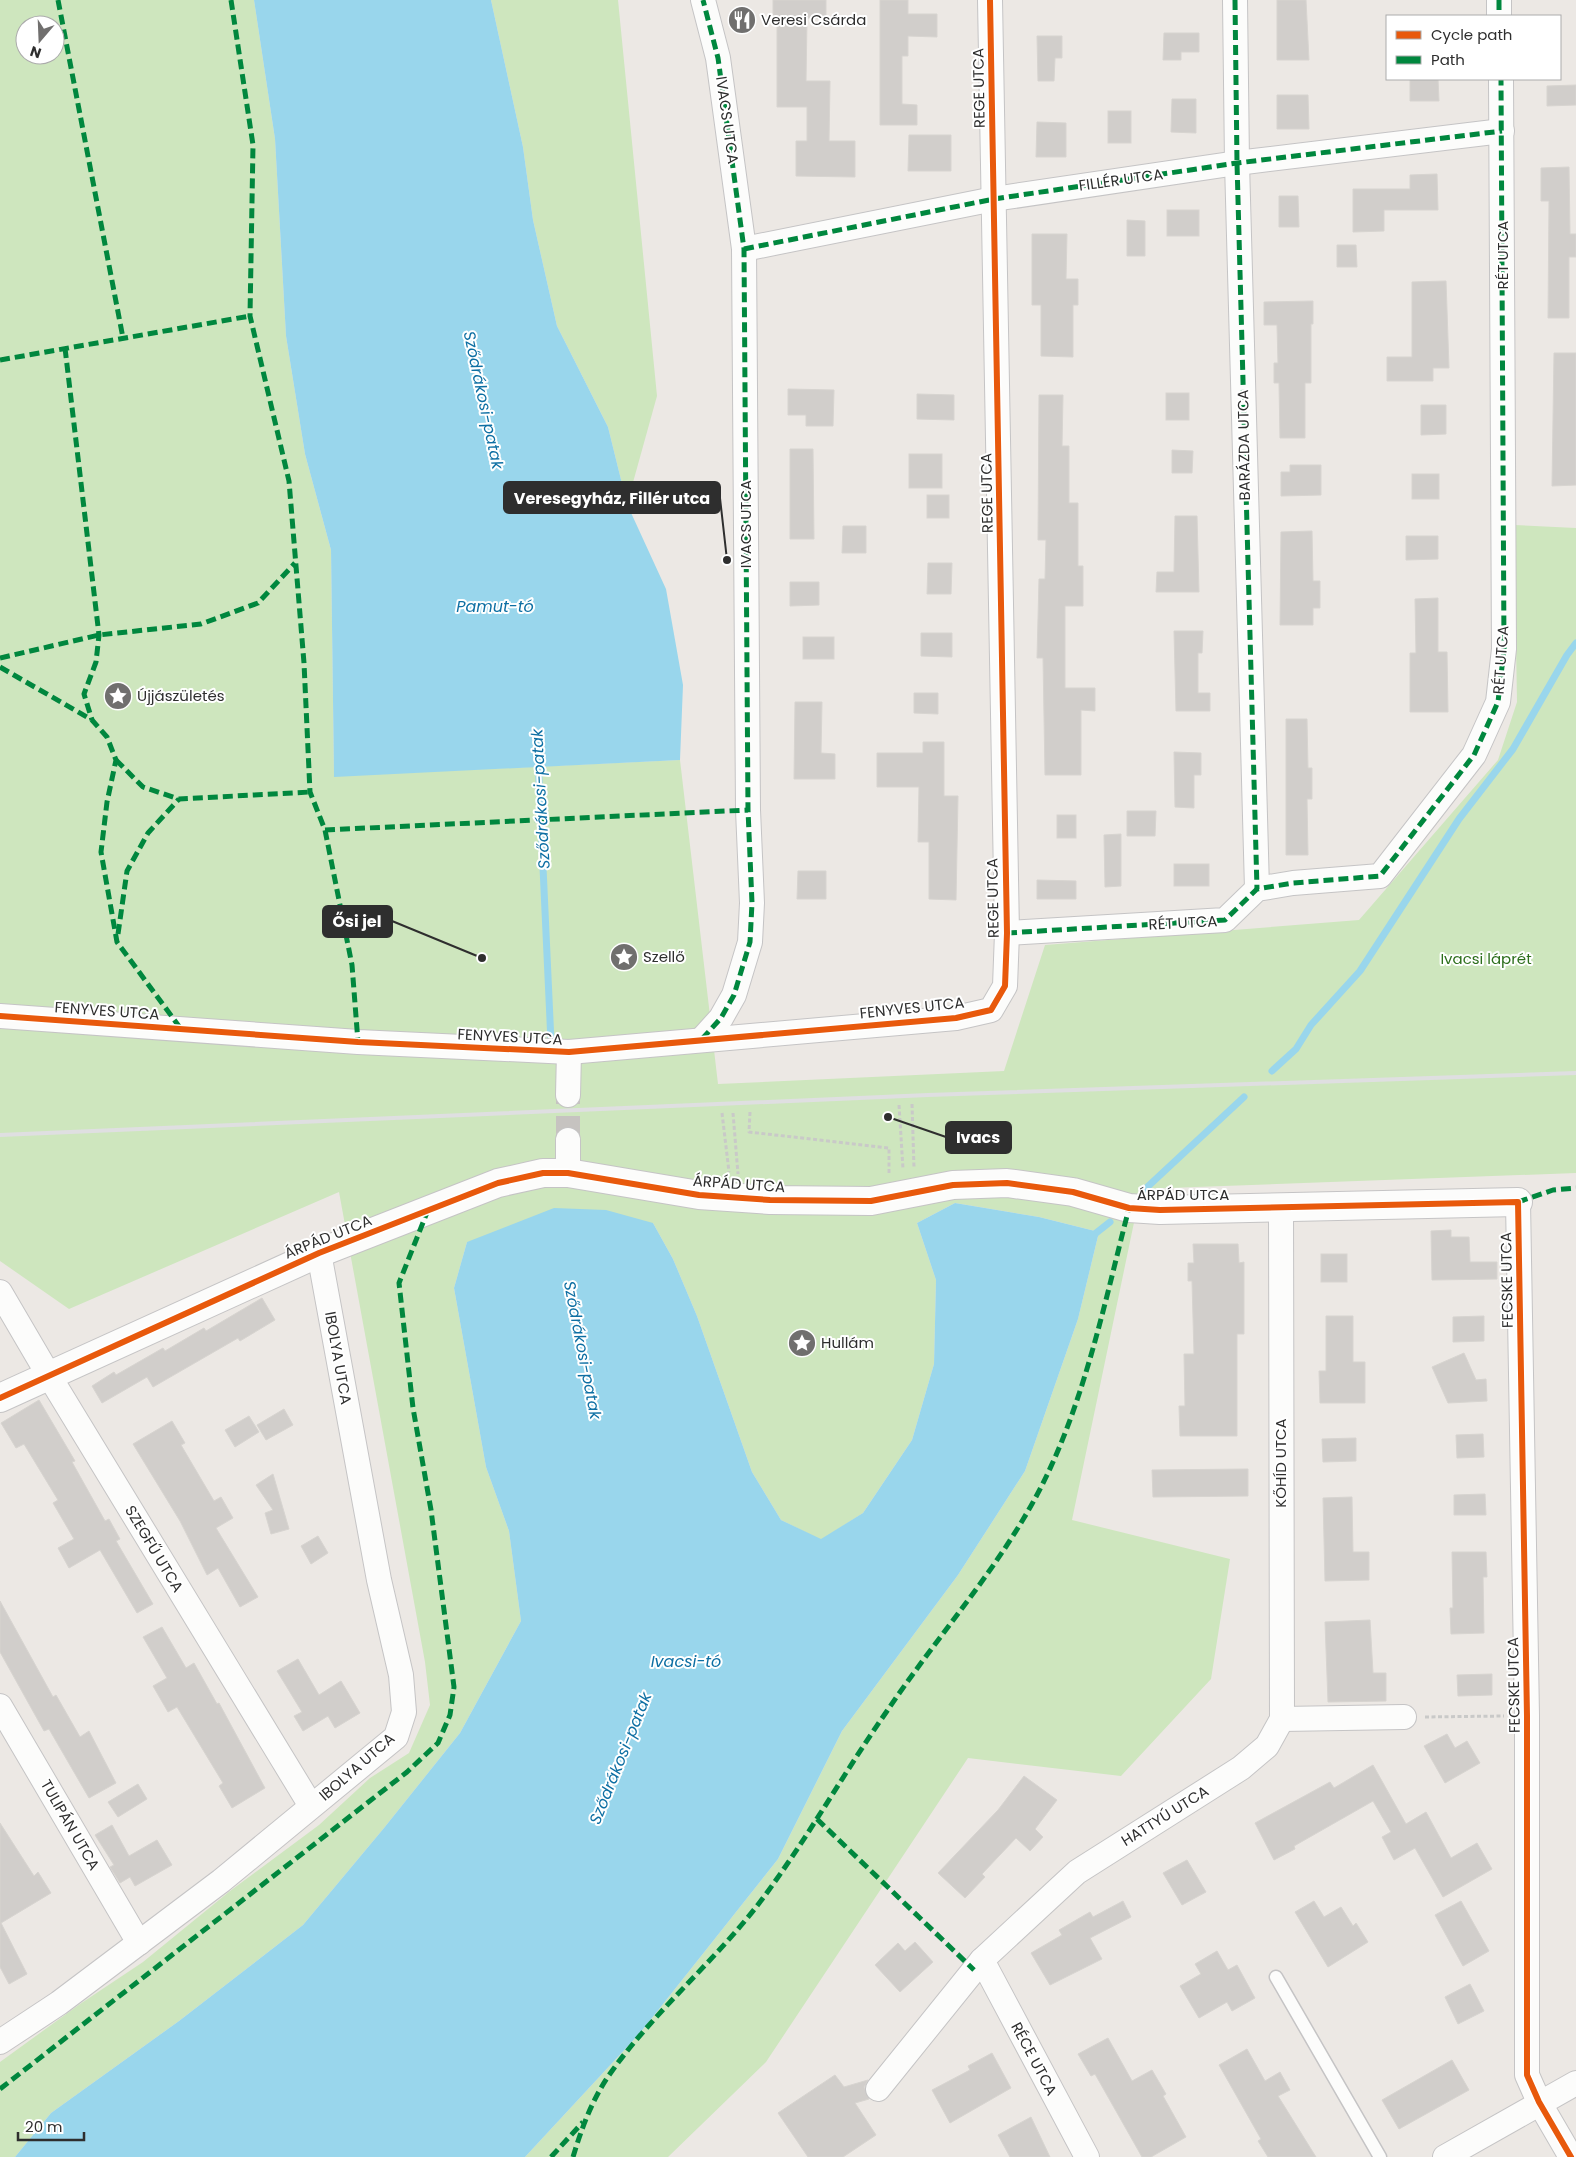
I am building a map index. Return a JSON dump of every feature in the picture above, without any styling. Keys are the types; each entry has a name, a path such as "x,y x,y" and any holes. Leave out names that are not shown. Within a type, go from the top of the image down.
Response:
{"street":[{"name":"IVACS UTCA","path":"702,1039 721,1018 734,995 750,942 751,913 744,249 718,58 703,0"},
{"name":"REGE UTCA","path":"990,0 1007,933 1005,986"},
{"name":"BARÁZDA UTCA","path":"1235,0 1237,163 1256,889"},
{"path":"1499,0 1499,15"},
{"name":"RÉT UTCA","path":"1007,933 1225,920 1256,889 1293,883 1380,876 1474,756 1498,702 1504,649 1501,80"},
{"name":"FILLÉR UTCA","path":"744,249 994,199 1237,163 1502,131"},
{"name":"FENYVES UTCA","path":"0,1016 358,1042 569,1052 956,1018 991,1010 1005,986"},
{"name":"FENYVES UTCA","path":"568,1095 569,1052"},
{"path":"568,1140 568,1173"},
{"name":"ÁRPÁD UTCA","path":"0,1398 48,1374 319,1253 498,1182 544,1173 568,1173 699,1195 788,1201 871,1202 953,1185 982,1182 1043,1186 1129,1208 1160,1210 1518,1202"},
{"name":"FECSKE UTCA","path":"1518,1202 1527,1716 1528,2075 1539,2102 1570,2157"},
{"name":"KŐHÍD UTCA","path":"1281,1208 1282,1719"},
{"name":"IBOLYA UTCA","path":"0,2042 140,1943 220,1881 396,1736 404,1712 401,1675 378,1571 319,1253"},
{"name":"SZEGFŰ UTCA","path":"0,1292 311,1806"},
{"name":"TULIPÁN UTCA","path":"0,1706 140,1943"},
{"path":"1282,1719 1404,1717"},
{"name":"HATTYÚ UTCA","path":"878,2089 982,1960 1077,1872 1241,1768 1266,1746 1282,1719"},
{"name":"RÉCE UTCA","path":"982,1960 1087,2157"},
{"path":"1445,2157 1539,2102 1576,2084"}],"lane":[{"path":"1276,1977 1380,2157"}],"path":[{"path":"912,1104 914,1168"},
{"path":"899,1105 903,1170"},
{"path":"750,1112 749,1132 889,1148 889,1199"},
{"path":"722,1113 730,1177"},
{"path":"733,1113 738,1177"},
{"path":"1404,1717 1527,1716"}],"green space":[{"name":"Ivacsi láprét","path":"0,0 254,0 275,139 286,336 305,454 331,550 334,776 680,760 718,1084 1004,1071 1045,945 1359,920 1498,760 1517,702 1514,525 1576,528 1576,1173 1141,1189 1072,1520 1230,1559 1211,1679 1121,1776 968,1758 766,2062 668,2157 525,2157 640,2033 778,1859 842,1731 958,1575 1025,1471 1078,1319 1099,1232 1039,1217 955,1203 917,1223 936,1280 934,1364 912,1440 863,1513 821,1540 781,1520 752,1472 697,1316 673,1259 653,1223 467,1242 454,1288 486,1467 509,1531 521,1621 460,1733 303,1925 179,2021 51,2113 15,2157 0,2157 0,2062 80,2004 143,1962 230,1891 319,1825 370,1778 409,1753 430,1705 425,1662 339,1192 69,1309 0,1261"},
{"path":"491,0 618,0 657,396 627,504 608,427 557,326 533,220 523,147"}],"water":[{"name":"Pamut-tó","path":"254,0 491,0 523,147 533,220 557,326 608,427 627,504 666,589 683,685 680,760 334,777 331,550 305,454 286,336 275,139"},
{"name":"Ivacsi-tó","path":"955,1203 1039,1217 1099,1232 1078,1319 1025,1471 958,1575 842,1731 778,1859 640,2033 525,2157 15,2157 51,2113 179,2021 303,1925 460,1733 521,1621 509,1531 486,1467 454,1288 467,1242 554,1208 606,1210 653,1223 673,1259 697,1316 752,1472 781,1520 821,1539 863,1513 912,1440 934,1364 936,1280 917,1223"}],"building":[{"path":"773,0 826,0 826,19 807,18 806,81 830,81 829,141 855,141 855,177 796,176 796,141 807,141 807,107 777,107 777,18 773,18"},
{"path":"880,0 908,0 908,14 937,14 937,37 908,36 908,56 902,56 902,104 917,105 917,125 880,125"},
{"path":"1277,0 1306,0 1309,60 1277,60"},
{"path":"1164,33 1199,33 1199,52 1181,52 1181,60 1163,60"},
{"path":"1037,36 1062,36 1062,58 1055,58 1054,81 1038,81"},
{"path":"1410,80 1438,80 1439,101 1410,101"},
{"path":"1576,85 1576,105 1547,106 1547,86"},
{"path":"1277,95 1308,95 1309,129 1277,129"},
{"path":"1172,99 1196,99 1196,133 1171,132"},
{"path":"1108,111 1131,111 1131,143 1108,143"},
{"path":"1037,122 1066,123 1066,157 1036,157"},
{"path":"909,135 951,135 951,171 908,171"},
{"path":"1569,167 1570,234 1576,234 1576,257 1569,257 1569,318 1548,318 1549,201 1541,201 1541,168"},
{"path":"1437,174 1438,210 1384,210 1384,231 1353,232 1353,189 1410,189 1410,175"},
{"path":"1279,196 1298,196 1299,227 1279,227"},
{"path":"1167,210 1199,210 1199,236 1167,236"},
{"path":"1127,220 1145,221 1145,256 1127,256"},
{"path":"1032,234 1067,234 1066,279 1078,279 1078,305 1073,305 1073,357 1041,356 1041,305 1032,305"},
{"path":"1337,245 1356,245 1357,267 1337,267"},
{"path":"1446,281 1449,368 1433,368 1433,381 1387,381 1387,357 1412,357 1412,282"},
{"path":"1313,301 1311,383 1305,383 1305,438 1280,438 1279,383 1274,383 1274,363 1278,363 1277,325 1264,325 1264,302"},
{"path":"1554,353 1576,353 1576,485 1552,486"},
{"path":"788,389 834,390 833,426 806,426 806,415 788,415"},
{"path":"1166,393 1189,393 1189,420 1166,420"},
{"path":"917,394 954,395 954,420 917,419"},
{"path":"1039,395 1063,395 1062,446 1069,446 1069,503 1078,503 1078,566 1083,566 1083,606 1065,606 1065,688 1095,688 1095,711 1081,710 1081,775 1045,775 1043,658 1037,658 1039,579 1045,579 1046,540 1038,540"},
{"path":"1421,405 1446,405 1446,434 1421,435"},
{"path":"790,449 813,449 814,539 790,539"},
{"path":"1172,450 1193,451 1192,473 1172,473"},
{"path":"909,454 942,454 942,488 909,488"},
{"path":"1290,465 1321,465 1321,495 1281,496 1281,472 1290,472"},
{"path":"1412,474 1439,474 1439,499 1412,499"},
{"path":"927,495 949,495 949,518 927,518"},
{"path":"1175,516 1197,516 1199,592 1156,592 1157,572 1174,572"},
{"path":"843,526 866,526 866,553 842,553"},
{"path":"1312,531 1313,581 1320,581 1320,608 1313,608 1313,625 1280,625 1281,532"},
{"path":"1406,536 1438,536 1438,559 1406,560"},
{"path":"928,563 952,563 951,594 927,594"},
{"path":"790,582 819,582 819,605 790,606"},
{"path":"1438,598 1438,652 1447,652 1448,712 1410,712 1410,653 1416,653 1415,599"},
{"path":"1174,631 1203,631 1202,653 1198,653 1198,693 1210,693 1210,711 1176,711"},
{"path":"921,633 952,633 952,657 921,656"},
{"path":"803,637 834,637 834,659 803,659"},
{"path":"914,693 938,693 938,714 914,713"},
{"path":"795,702 822,702 821,753 835,754 835,779 794,779"},
{"path":"1286,719 1307,719 1308,768 1312,768 1312,799 1307,799 1308,855 1286,855"},
{"path":"923,742 944,742 944,796 958,796 956,900 929,899 929,842 918,842 919,787 877,787 877,753 923,753"},
{"path":"1174,752 1201,753 1201,775 1194,775 1194,808 1175,807"},
{"path":"1127,811 1156,811 1155,836 1127,836"},
{"path":"1057,815 1076,815 1076,838 1057,838"},
{"path":"1121,834 1121,886 1105,887 1104,835"},
{"path":"1174,864 1209,864 1209,886 1174,886"},
{"path":"798,871 826,871 826,899 797,899"},
{"path":"1037,880 1076,881 1076,899 1037,899"},
{"path":"1451,1230 1451,1237 1469,1237 1470,1262 1497,1262 1497,1279 1432,1280 1431,1231"},
{"path":"1193,1244 1238,1244 1239,1263 1244,1262 1244,1334 1237,1334 1237,1436 1180,1436 1179,1406 1185,1406 1184,1354 1194,1354 1192,1281 1188,1281 1188,1263 1194,1263"},
{"path":"1321,1254 1347,1254 1347,1282 1321,1282"},
{"path":"262,1298 275,1320 240,1341 238,1338 153,1387 147,1377 102,1403 92,1386 114,1372 116,1375 163,1348 165,1351 204,1328 206,1331"},
{"path":"1326,1316 1353,1316 1353,1362 1365,1362 1365,1403 1320,1403 1319,1371 1326,1371"},
{"path":"1484,1316 1484,1341 1453,1342 1453,1317"},
{"path":"1464,1353 1476,1380 1486,1379 1487,1401 1448,1403 1432,1367"},
{"path":"39,1400 75,1461 72,1462 105,1521 109,1519 120,1539 116,1541 153,1604 137,1613 100,1550 69,1568 58,1548 74,1539 53,1503 58,1500 24,1444 16,1448 1,1423"},
{"path":"284,1409 293,1425 266,1440 257,1425"},
{"path":"249,1416 259,1432 235,1447 225,1430"},
{"path":"172,1421 185,1443 181,1445 214,1501 221,1497 233,1518 216,1528 258,1597 240,1607 218,1568 207,1575 180,1521 133,1444"},
{"path":"1483,1434 1484,1457 1457,1458 1456,1435"},
{"path":"1356,1438 1356,1461 1323,1462 1322,1439"},
{"path":"1248,1469 1248,1496 1153,1497 1152,1470"},
{"path":"273,1474 289,1529 271,1534 265,1513 273,1510 256,1485"},
{"path":"1485,1494 1486,1515 1454,1515 1454,1495"},
{"path":"1352,1497 1353,1552 1369,1552 1369,1580 1325,1581 1323,1498"},
{"path":"318,1536 328,1553 311,1564 301,1546"},
{"path":"1452,1552 1486,1552 1487,1577 1483,1577 1484,1633 1451,1634 1450,1608 1453,1608"},
{"path":"0,1601 53,1697 56,1695 80,1737 89,1731 116,1783 89,1798 49,1729 44,1731 0,1652"},
{"path":"1370,1620 1373,1673 1386,1673 1386,1701 1328,1702 1325,1622"},
{"path":"162,1627 186,1668 194,1663 217,1704 219,1703 265,1788 232,1808 219,1786 223,1783 177,1707 168,1712 153,1686 167,1678 143,1637"},
{"path":"298,1659 319,1695 341,1681 360,1713 335,1728 328,1716 303,1731 294,1716 302,1712 277,1671"},
{"path":"1492,1674 1492,1695 1458,1696 1457,1675"},
{"path":"1447,1734 1455,1748 1467,1741 1480,1763 1445,1783 1424,1746"},
{"path":"1373,1765 1406,1824 1426,1812 1451,1858 1477,1843 1492,1869 1443,1897 1415,1848 1394,1860 1382,1837 1391,1832 1373,1801 1294,1846 1295,1849 1274,1860 1255,1823 1330,1782 1334,1788"},
{"path":"1024,1776 1057,1800 1035,1829 1043,1837 1030,1851 1016,1838 982,1874 985,1877 965,1898 938,1873 998,1810"},
{"path":"138,1784 147,1799 118,1817 108,1802"},
{"path":"0,1823 34,1876 38,1872 51,1893 1,1923 27,1974 9,1984 0,1967"},
{"path":"112,1825 129,1856 157,1840 172,1865 135,1886 130,1877 120,1883 110,1867 114,1865 95,1835"},
{"path":"1187,1860 1206,1892 1182,1905 1163,1873"},
{"path":"1123,1901 1131,1917 1090,1938 1102,1959 1050,1985 1031,1953 1062,1935 1059,1930 1090,1912 1093,1917"},
{"path":"1314,1901 1324,1917 1341,1907 1353,1926 1356,1923 1368,1942 1328,1967 1295,1912"},
{"path":"1461,1901 1489,1951 1463,1966 1435,1915"},
{"path":"915,1942 933,1962 900,1992 875,1965 898,1943 905,1951"},
{"path":"1217,1951 1228,1970 1237,1965 1255,1998 1232,2011 1227,2002 1199,2018 1180,1986 1201,1974 1195,1964"},
{"path":"1470,1984 1484,2011 1458,2024 1445,1997"},
{"path":"1108,2038 1132,2081 1152,2070 1166,2094 1163,2096 1186,2137 1151,2157 1142,2157 1095,2074 1091,2076 1078,2054"},
{"path":"1247,2049 1265,2081 1280,2072 1290,2090 1278,2096 1316,2157 1268,2157 1258,2141 1261,2139 1219,2065"},
{"path":"992,2053 1011,2088 950,2123 932,2090 970,2070 968,2066"},
{"path":"1452,2060 1469,2090 1399,2129 1382,2100"},
{"path":"835,2075 844,2087 868,2080 864,2087 869,2099 855,2103 876,2135 843,2157 808,2157 778,2113"},
{"path":"1031,2117 1050,2157 1010,2157 998,2135"}],"waterway":[{"path":"1272,1071 1296,1049 1311,1025 1360,971 1459,819 1513,749 1567,655 1576,643"},
{"name":"Sződrákosi-patak","path":"538,758 551,1042"},
{"path":"1143,1191 1244,1097"},
{"path":"1091,1237 1110,1222"}],"tunnel":[{"path":"568,1095 568,1140"}],"railway":[{"path":"0,1135 928,1095 1576,1073"}],"marked path":[{"path":"58,0 123,338"},
{"path":"231,0 253,145 250,316 289,481 304,663 310,792 325,830 352,965 358,1042"},
{"path":"702,1039 721,1018 734,995 750,942 752,903 748,810 744,249 718,58 703,0"},
{"path":"1235,0 1237,163 1257,889"},
{"path":"1499,0 1499,15"},
{"path":"1007,933 1225,920 1257,889 1293,883 1380,876 1474,755 1498,702 1504,649 1501,80"},
{"path":"744,249 994,199 1237,163 1502,131"},
{"path":"0,360 250,316"},
{"path":"65,348 99,635 96,662 84,694 92,720"},
{"path":"0,658 99,635 201,624 258,603 295,563"},
{"path":"0,667 92,720 107,737 116,760 107,802 101,852 117,942 181,1029"},
{"path":"116,760 143,787 179,799 310,792"},
{"path":"118,934 127,871 148,833 179,799"},
{"path":"325,830 748,810"},
{"path":"1518,1202 1553,1190 1576,1188"},
{"path":"573,2157 589,2112 599,2091 612,2071 647,2028 724,1945 760,1902 887,1711 972,1596 1031,1507 1061,1443 1084,1377 1129,1208"},
{"path":"0,2089 407,1772 438,1743 450,1715 454,1687 431,1510 413,1408 399,1283 428,1210"},
{"path":"817,1819 974,1970"},
{"path":"551,2157 583,2122"}],"cycle path":[{"path":"0,1016 358,1042 569,1052 956,1018 991,1010 1005,986 1007,933 990,0"},
{"path":"0,1398 319,1253 498,1183 543,1173 568,1173 699,1195 770,1200 871,1201 953,1185 1007,1183 1073,1192 1129,1208 1160,1210 1518,1202 1527,1716 1527,2075 1539,2102 1571,2157"}],"place":[{"name":"Veresi Csárda","path":"742,20"},
{"name":"Veresegyház, Fillér utca","path":"727,560"},
{"name":"Újjászületés","path":"118,696"},
{"name":"Szellő","path":"624,957"},
{"name":"Ősi jel","path":"482,958"},
{"name":"Ivacs","path":"888,1117"},
{"name":"Hullám","path":"802,1343"}]}
